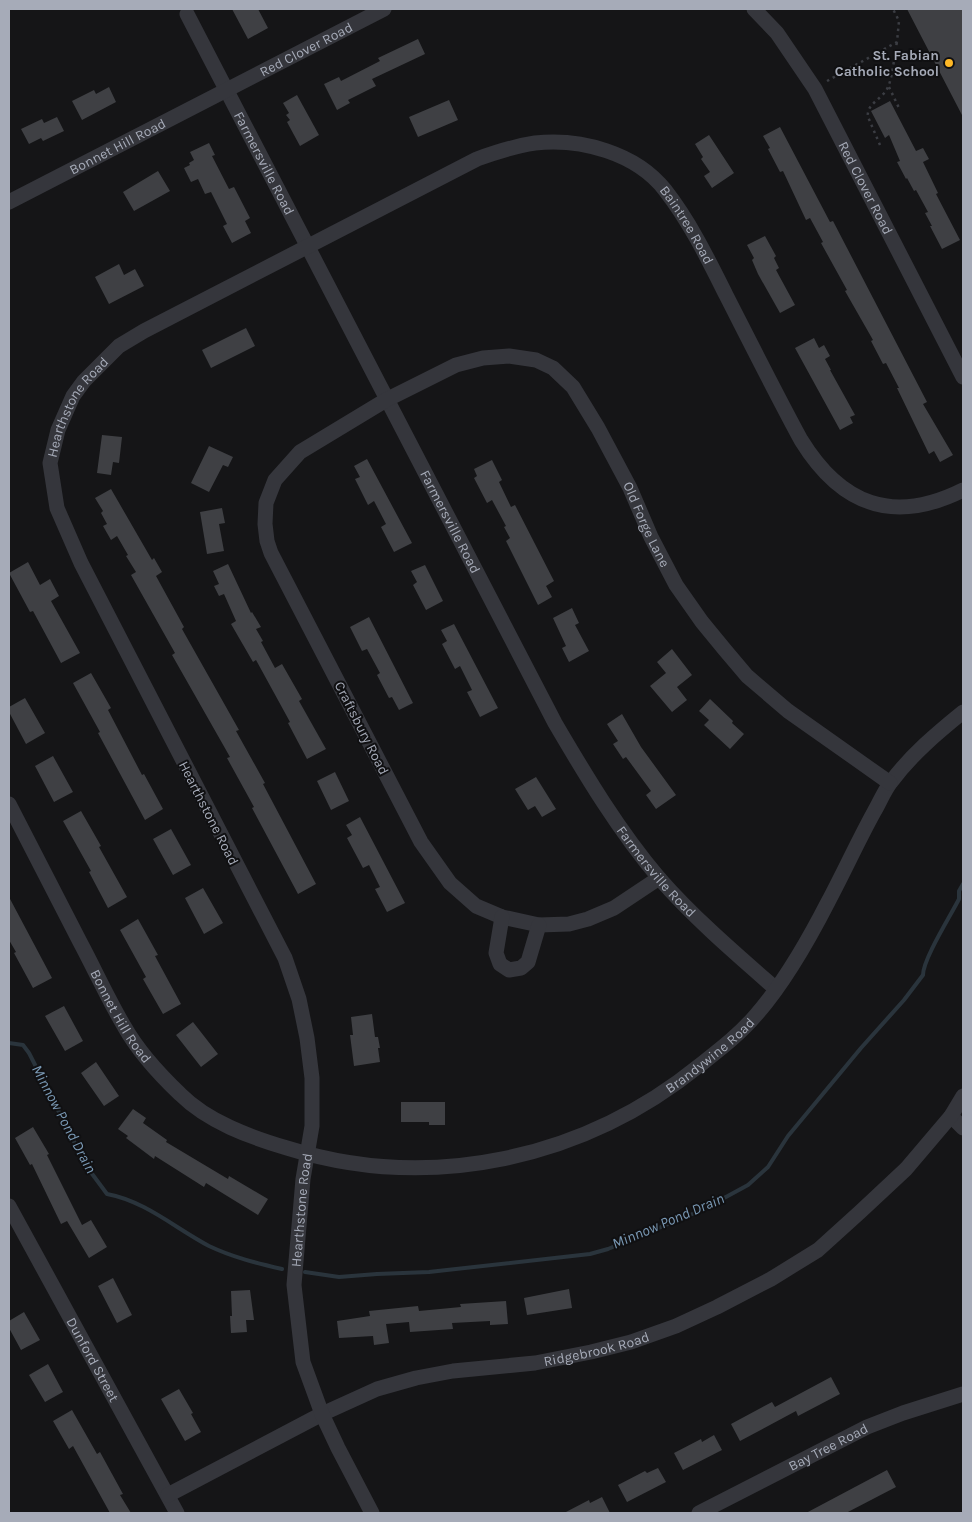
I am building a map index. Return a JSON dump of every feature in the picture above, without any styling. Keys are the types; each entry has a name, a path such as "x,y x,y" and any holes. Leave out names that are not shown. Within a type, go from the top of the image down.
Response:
{"street":[{"name":"Red Clover Road","path":"227,90 384,9"},
{"name":"Red Clover Road","path":"754,9 777,33 815,88 963,377"},
{"name":"Farmersville Road","path":"187,14 386,400 560,731 600,796 659,878 726,945 776,988"},
{"name":"Bonnet Hill Road","path":"9,202 227,90"},
{"name":"Baintree Road","path":"307,247 477,159 503,150 536,143 569,143 599,148 622,156 648,174 664,189 683,217 703,250 801,440 814,461 848,491 867,502 893,507 914,507 938,501 963,490"},
{"name":"Hearthstone Road","path":"307,247 144,331 119,346 84,381 72,396 58,430 50,463 57,508 81,563 285,958 299,999 307,1038 312,1078 312,1126 297,1237 294,1285 303,1362 322,1414 372,1513"},
{"name":"Old Forge Lane","path":"386,400 456,365 483,358 509,356 536,360 553,368 573,387 598,428 630,488 651,537 676,585 702,622 747,676 788,711 890,783"},
{"name":"Craftsbury Road","path":"386,400 300,452 275,480 266,503 265,524 271,553 421,842 450,883 476,906 502,917 539,925 569,924 588,919 614,908 659,878"},
{"name":"Brandywine Road","path":"307,1154 362,1164 394,1167 442,1167 524,1155 606,1125 644,1105 681,1081 754,1017 802,949 890,783 920,748 963,712"},
{"name":"Bonnet Hill Road","path":"9,804 125,1028 152,1066 183,1097 216,1120 256,1138 307,1154"},
{"path":"502,917 496,953 500,964 509,970 521,968 528,962 539,925"},
{"name":"Ridgebrook Road","path":"168,1495 322,1414 377,1389 416,1378 453,1371 535,1363 631,1342 676,1326 717,1307 771,1279 818,1250 906,1169 951,1116 963,1096"},
{"path":"951,1116 963,1128"},
{"name":"Dunford Street","path":"9,1206 177,1513"},
{"name":"Bay Tree Road","path":"699,1513 867,1427 903,1413 963,1394"}],"path":[{"path":"880,146 867,112 871,105 880,100 888,87 899,21 893,10 898,9"},
{"path":"815,88 897,42"},
{"path":"888,87 899,108"}],"building":[{"path":"232,9 258,9 268,28 248,39"},
{"name":"St. Fabian Catholic School","path":"907,9 963,9 963,117"},
{"path":"418,39 425,54 372,79 376,86 348,100 350,103 337,110 324,84 339,77 341,81 380,61 378,58"},
{"path":"109,87 116,102 82,120 72,101 94,90 96,94"},
{"path":"297,95 319,135 300,146 287,122 290,120 286,115 289,113 283,103"},
{"path":"449,100 458,120 418,137 409,117"},
{"path":"890,101 916,151 923,148 929,159 923,162 938,193 936,194 960,240 942,249 925,213 928,212 897,162 900,161 889,135 885,138 871,111"},
{"path":"57,117 64,131 43,141 41,138 29,144 21,129 42,119 44,123"},
{"path":"780,127 830,222 833,221 927,402 923,404 953,455 940,462 934,451 929,454 897,388 899,388 886,363 883,364 871,341 873,340 845,291 847,290 821,243 823,242 810,218 806,220 783,171 780,172 768,149 770,148 763,136"},
{"path":"709,135 734,173 712,188 704,176 710,172 701,159 703,157 695,144"},
{"path":"209,143 215,155 212,156 229,189 234,187 250,218 245,221 251,233 232,243 223,226 227,224 211,192 205,194 198,179 191,182 184,168 194,160 190,152"},
{"path":"158,171 170,191 134,211 123,192"},
{"path":"765,236 776,256 774,258 779,268 776,270 795,305 780,313 758,274 752,260 754,258 747,245"},
{"path":"119,264 124,275 135,269 144,286 109,304 95,277"},
{"path":"246,328 255,346 211,368 202,350"},
{"path":"814,338 819,348 824,345 830,356 825,359 855,415 850,417 853,423 840,430 795,348"},
{"path":"102,435 122,437 119,463 113,462 111,475 97,473"},
{"path":"209,446 233,457 228,467 223,465 209,492 191,483"},
{"path":"367,459 412,543 394,552 381,527 386,524 374,501 368,505 355,479 360,477 354,466"},
{"path":"492,460 502,480 499,482 511,507 515,505 554,581 546,586 552,597 538,605 506,541 510,538 504,527 506,526 492,500 487,503 474,478 477,476 474,469"},
{"path":"111,489 152,560 154,558 162,572 156,576 184,627 182,629 239,730 236,731 265,783 263,784 316,884 298,894 227,758 230,757 172,655 175,653 131,575 136,572 126,556 128,555 117,536 111,540 103,526 107,524 101,513 103,511 95,498"},
{"path":"222,508 225,523 219,524 224,551 207,554 200,512"},
{"path":"28,562 40,585 50,579 59,596 51,601 80,653 61,663 33,611 30,612 9,573"},
{"path":"228,564 251,613 261,627 256,629 263,641 261,642 275,668 282,664 302,699 299,701 326,749 307,759 288,723 290,722 256,660 253,662 231,624 236,621 224,594 219,596 214,586 219,584 213,571"},
{"path":"425,565 443,601 426,610 413,585 417,582 411,571"},
{"path":"572,608 579,623 575,625 589,651 569,662 562,648 566,646 553,618"},
{"path":"369,617 413,703 399,710 392,697 389,698 377,675 380,673 367,649 362,651 350,627"},
{"path":"454,624 498,708 480,717 467,692 472,690 460,666 455,669 442,644 447,641 441,630"},
{"path":"672,649 692,675 677,687 687,700 672,712 650,686 666,673 657,662"},
{"path":"91,673 111,708 108,710 142,775 144,774 163,809 145,820 73,683"},
{"path":"25,698 45,733 26,744 9,712 9,707"},
{"path":"710,699 744,734 730,749 704,725 709,720 699,711"},
{"path":"622,714 641,747 676,795 656,809 646,795 651,791 626,757 623,759 613,744 618,741 607,724"},
{"path":"53,756 73,792 54,802 35,766"},
{"path":"335,772 349,801 331,810 317,781"},
{"path":"536,777 556,809 542,817 535,806 528,810 515,789"},
{"path":"81,811 127,897 108,908 89,872 91,871 63,821"},
{"path":"360,817 405,903 387,912 375,889 380,887 369,865 363,868 347,838 352,835 346,825"},
{"path":"171,829 191,865 173,875 153,839"},
{"path":"203,888 223,923 204,934 185,898"},
{"path":"9,897 52,978 33,988 9,940"},
{"path":"138,919 158,955 155,956 181,1004 163,1014 143,979 146,977 120,930"},
{"path":"64,1006 83,1041 65,1051 45,1016"},
{"path":"372,1014 375,1037 378,1037 380,1048 378,1048 380,1062 354,1066 350,1035 353,1035 351,1017"},
{"path":"193,1022 218,1054 201,1067 176,1035"},
{"path":"96,1062 119,1096 104,1106 81,1073"},
{"path":"401,1102 445,1102 445,1125 429,1125 429,1122 401,1122"},
{"path":"133,1109 146,1118 143,1123 167,1140 166,1142 228,1179 229,1176 268,1199 258,1215 206,1183 204,1187 155,1156 154,1159 126,1138 128,1136 118,1129"},
{"path":"33,1127 49,1154 47,1155 82,1225 91,1220 107,1247 89,1258 67,1221 61,1224 32,1164 30,1165 15,1138"},
{"path":"113,1278 132,1315 117,1323 98,1286"},
{"path":"569,1289 572,1308 527,1315 524,1298"},
{"path":"250,1290 254,1320 246,1320 247,1332 231,1333 231,1291"},
{"path":"506,1301 508,1324 490,1325 490,1321 452,1323 453,1329 410,1332 409,1322 386,1324 389,1343 374,1345 373,1336 339,1338 337,1321 370,1316 369,1311 418,1306 419,1311 461,1307 460,1304"},
{"path":"24,1312 40,1340 21,1350 9,1328 9,1321"},
{"path":"48,1364 63,1392 45,1402 29,1375"},
{"path":"831,1377 840,1394 798,1416 796,1411 740,1441 731,1424 772,1402 775,1407"},
{"path":"179,1389 193,1413 191,1414 201,1432 185,1441 161,1399"},
{"path":"72,1410 97,1454 100,1452 123,1494 120,1495 131,1513 110,1513 73,1446 69,1449 53,1421"},
{"path":"714,1435 722,1450 683,1470 674,1453 701,1439 702,1442"},
{"path":"658,1468 666,1482 627,1502 618,1485 645,1471 647,1473"},
{"path":"887,1470 896,1487 846,1513 806,1513"},
{"path":"602,1497 610,1513 564,1513 589,1500 590,1503"}],"waterway":[{"name":"Minnow Pond Drain","path":"305,1272 339,1277 429,1272 590,1254 608,1249 702,1210 748,1185 768,1167 788,1136 861,1048 904,1000 923,975 927,959 959,899 959,891 963,884"},
{"name":"Minnow Pond Drain","path":"9,1043 23,1045 29,1053 87,1167 107,1194 147,1209 218,1250 282,1269"}],"place":[{"name":"St. Fabian Catholic School","path":"949,63"}]}
